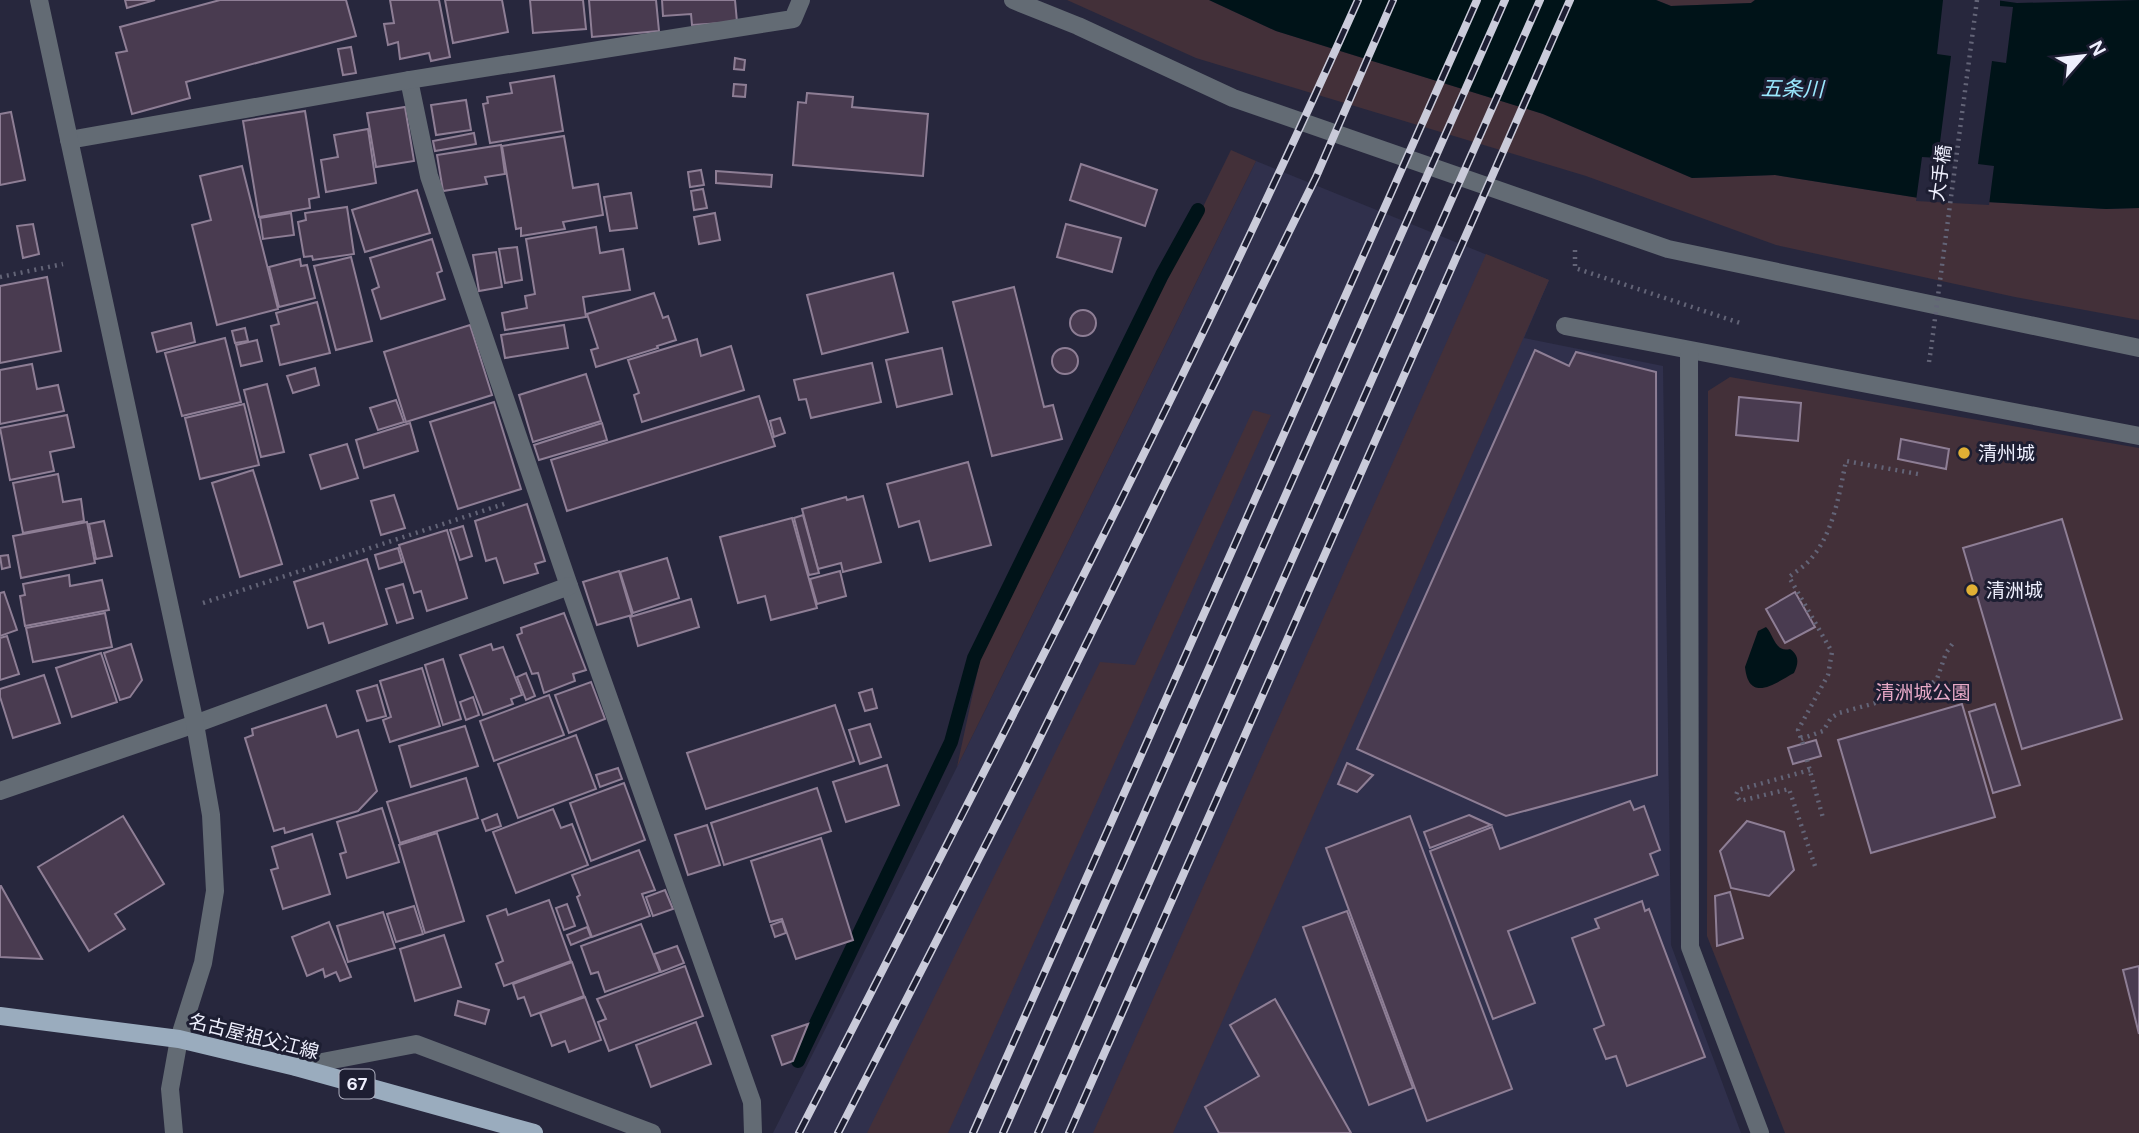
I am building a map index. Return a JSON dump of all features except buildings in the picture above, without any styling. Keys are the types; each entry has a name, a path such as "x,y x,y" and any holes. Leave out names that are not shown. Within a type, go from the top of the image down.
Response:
{"main road":[{"name":"名古屋祖父江線","path":"0,1016 179,1039 296,1067 534,1133"}],"street":[{"path":"39,0 172,614 211,815 215,891 203,963 179,1039 170,1089 174,1133"},
{"path":"69,140 409,80 793,19 801,0"},
{"path":"1013,0 1077,26 1233,98 1668,249 2139,348"},
{"path":"409,80 429,176 569,586 752,1102 753,1133"},
{"path":"1565,326 2139,436"},
{"path":"1689,351 1690,947 1760,1133"},
{"path":"0,791 195,724 569,586"},
{"path":"296,1067 416,1044 652,1133"}],"path":[{"name":"大手橋","path":"1931,349 1977,0"},
{"path":"0,276 94,257"},
{"path":"1918,474 1846,461 1839,500 1824,539 1808,563 1789,577 1832,652 1828,675 1798,730 1802,741 1823,731 1831,718 1839,713 1908,694 1930,685 1937,679 1946,653 1955,640"},
{"path":"172,614 538,493"},
{"path":"1807,760 1824,818"},
{"path":"1810,770 1738,790 1736,795 1740,801 1789,789 1816,869"}],"shaded area":[{"path":"1256,161 1549,280 1524,338 1663,366 1671,945 1741,1133 773,1133"}],"green space":[{"path":"1067,0 1209,0 1276,31 1543,114 1692,178 1775,175 1919,198 2106,209 2139,208 2139,320 2015,297 1776,245 1586,176 1196,58"},
{"path":"1656,0 1755,0 1751,3 1671,6"},
{"path":"1231,150 1256,161 957,767 980,660"},
{"path":"1486,254 1549,280 1173,1133 1093,1133"},
{"name":"清洲城公園","path":"1730,377 2139,448 2139,1133 1785,1133 1707,936 1708,391"},
{"path":"1253,410 1271,415 948,1133 867,1133 1100,662 1135,665"}],"water":[{"name":"五条川","path":"1209,0 1656,0 1671,6 1751,3 1755,0 1996,0 2017,3 2139,0 2139,208 2106,209 1919,198 1775,175 1692,178 1543,114 1276,31"},
{"path":"1766,627 1778,646 1793,651 1797,663 1794,673 1764,688 1757,688 1747,678 1745,667 1758,631"}],"pier":[{"path":"1943,0 2000,0 2000,6 2013,7 2006,63 1992,61 1978,164 1994,166 1989,205 1916,201 1922,157 1938,158 1951,56 1937,54"}],"waterway":[{"path":"798,1061 951,742 974,658 1162,275 1198,210"}],"railway":[{"path":"799,1133 1156,429 1358,0"},
{"path":"838,1133 1025,768 1316,177 1393,0"},
{"path":"973,1133 1477,0"},
{"path":"1003,1133 1505,0"},
{"path":"1038,1133 1540,0"},
{"path":"1069,1133 1570,0"}],"place":[{"name":"清州城","path":"1964,453"},
{"name":"清洲城","path":"1972,590"}]}
